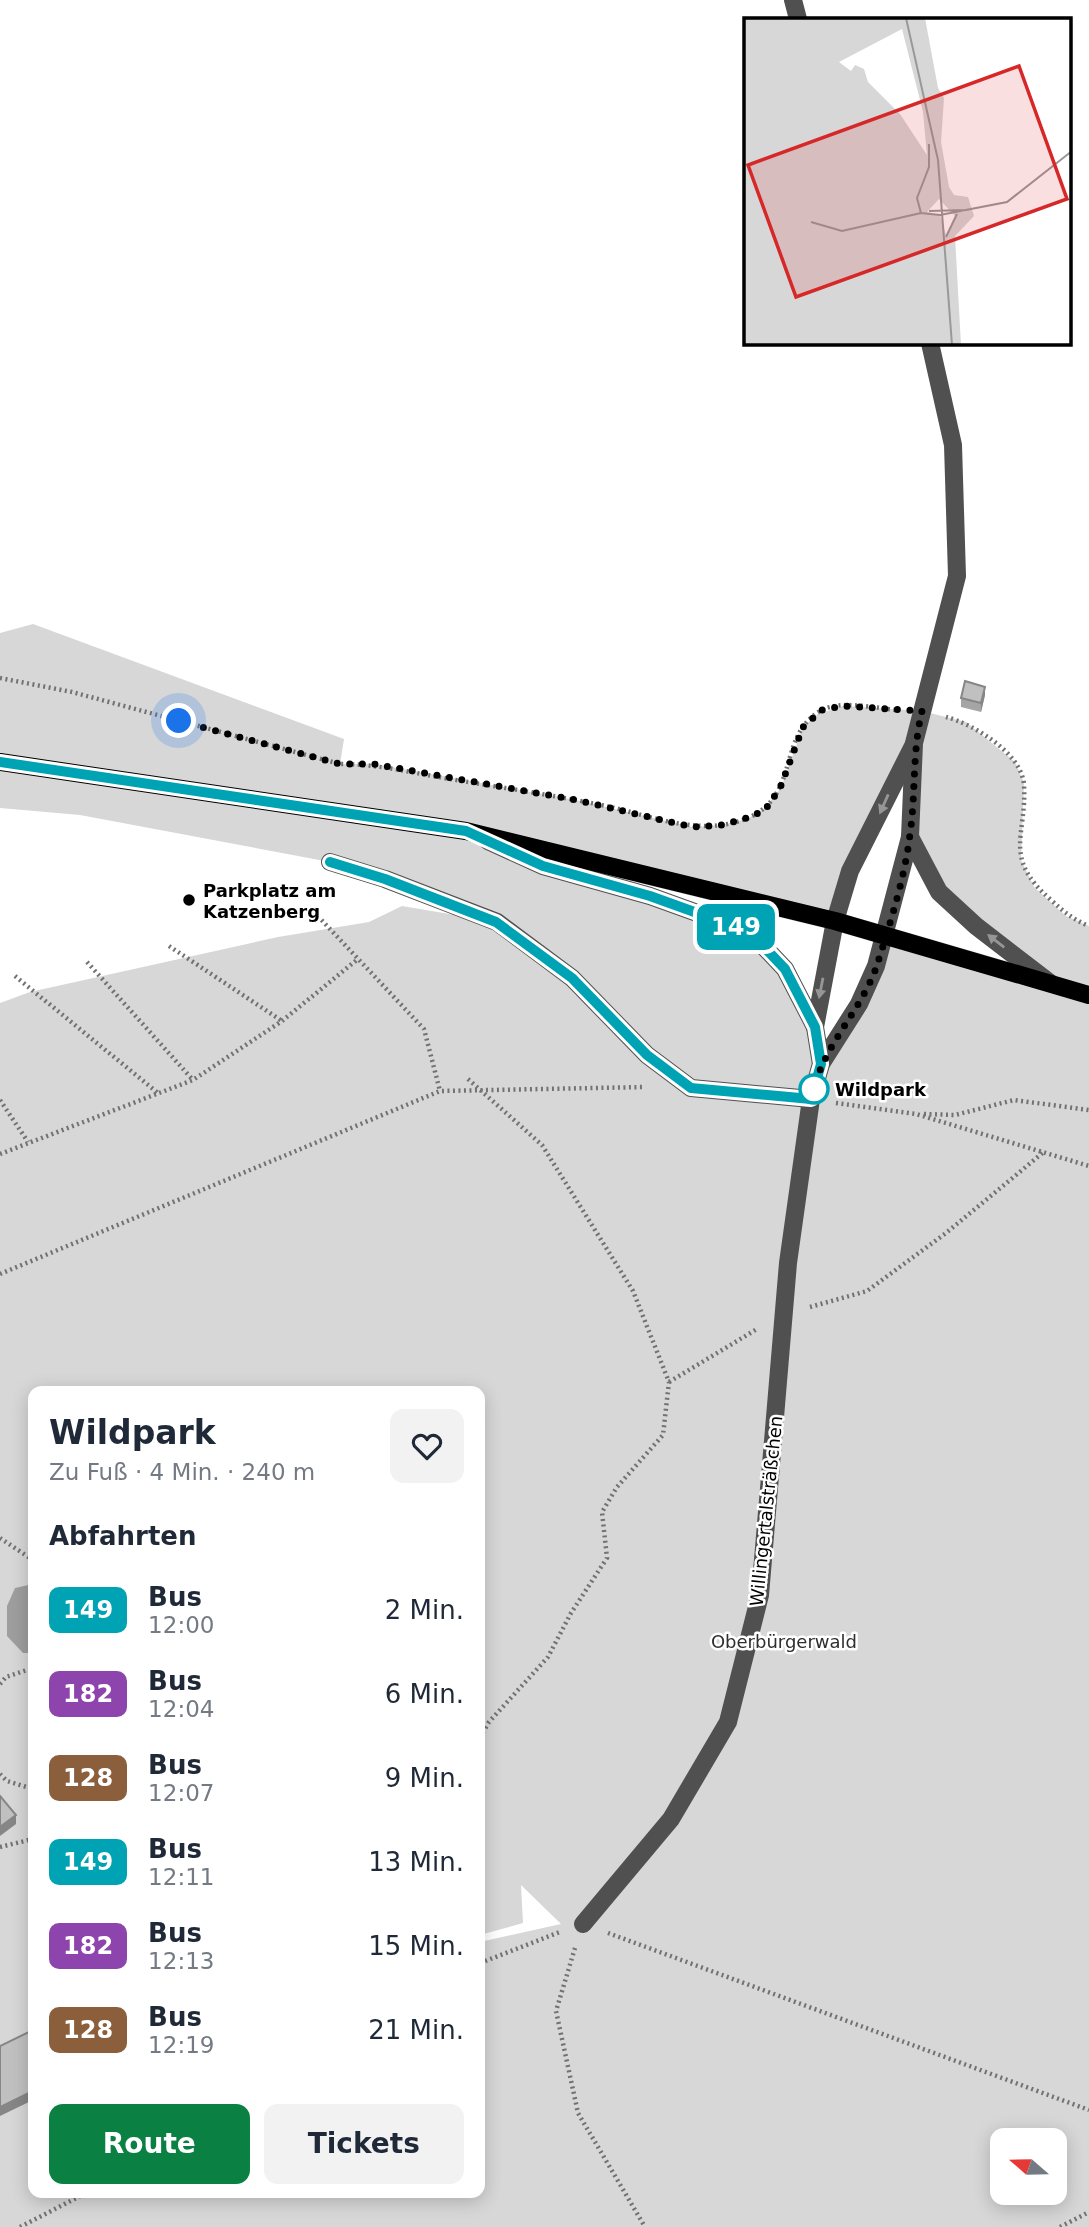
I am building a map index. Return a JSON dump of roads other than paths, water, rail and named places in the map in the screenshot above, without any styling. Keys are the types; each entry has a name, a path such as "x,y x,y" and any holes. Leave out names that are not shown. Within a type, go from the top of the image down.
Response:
{"main road":[{"path":"0,762 466,831 835,921 1089,995"}],"street":[{"path":"793,0 798,18"},
{"path":"821,1064 859,1004 876,966 910,837 914,743 957,576 953,445 930,345"},
{"path":"815,1027 835,921 850,871 914,743"},
{"path":"466,831 543,866 650,896 750,932 785,969 815,1027 821,1064"},
{"path":"910,837 939,891 976,926 1050,983"},
{"path":"330,862 385,879 496,922 572,978 647,1055 691,1088 811,1099"},
{"name":"Willingertalsträßchen","path":"583,1924 671,1819 727,1722 760,1595 788,1263 811,1099 821,1064"}],"place":[{"name":"Parkplatz am Katzenberg","path":"189,900"},
{"name":"Wildpark","path":"814,1089"}],"park label":[{"name":"Oberbürgerwald","path":"784,1641"}]}
